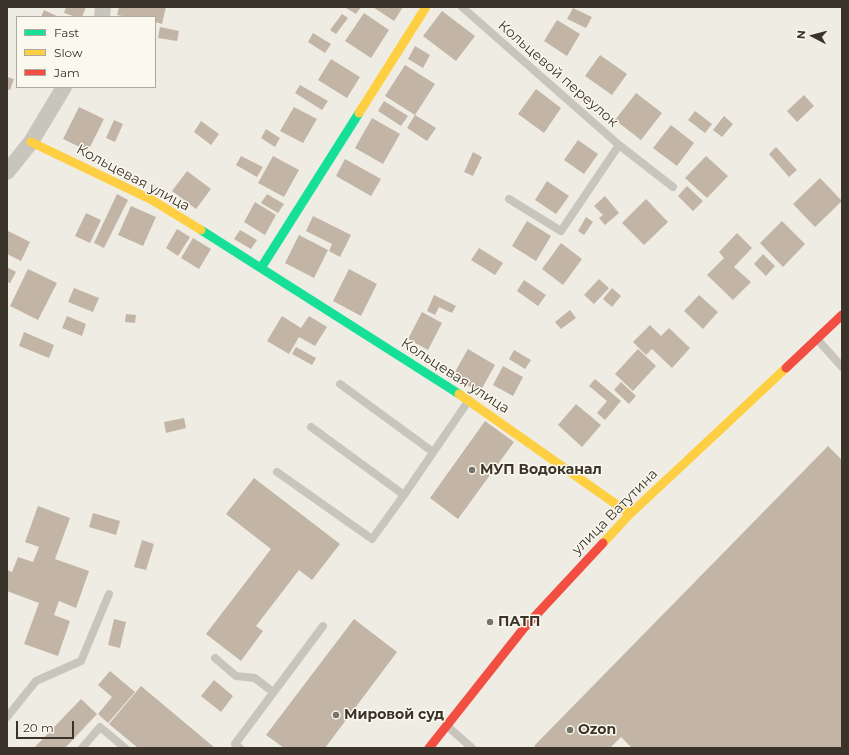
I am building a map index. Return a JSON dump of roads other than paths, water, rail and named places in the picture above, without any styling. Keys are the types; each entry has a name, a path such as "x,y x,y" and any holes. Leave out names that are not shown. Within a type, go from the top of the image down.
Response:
{"street":[{"path":"261,268 426,7"},
{"path":"7,172 31,142 63,88"},
{"name":"Кольцевая улица","path":"31,142 152,200 469,400 630,514"},
{"name":"улица Ватутина","path":"429,748 524,628 630,514 842,315"}],"lane":[{"name":"Кольцевой переулок","path":"462,7 619,145 673,187"},
{"name":"Кольцевой переулок","path":"509,199 561,231 619,145"},
{"path":"816,338 842,367"},
{"path":"340,384 433,452"},
{"path":"277,472 372,539 469,400"},
{"path":"311,426 404,495"},
{"path":"7,717 36,681 81,661 109,594"},
{"path":"240,748 235,744 323,626"},
{"path":"215,658 236,676 255,678 273,692"},
{"path":"446,726 472,748"},
{"path":"82,748 100,727 125,748"}],"place":[{"name":"МУП Водоканал","path":"472,470"},
{"name":"ПАТП","path":"490,622"},
{"name":"Мировой суд","path":"336,715"},
{"name":"Ozon","path":"570,730"}]}
